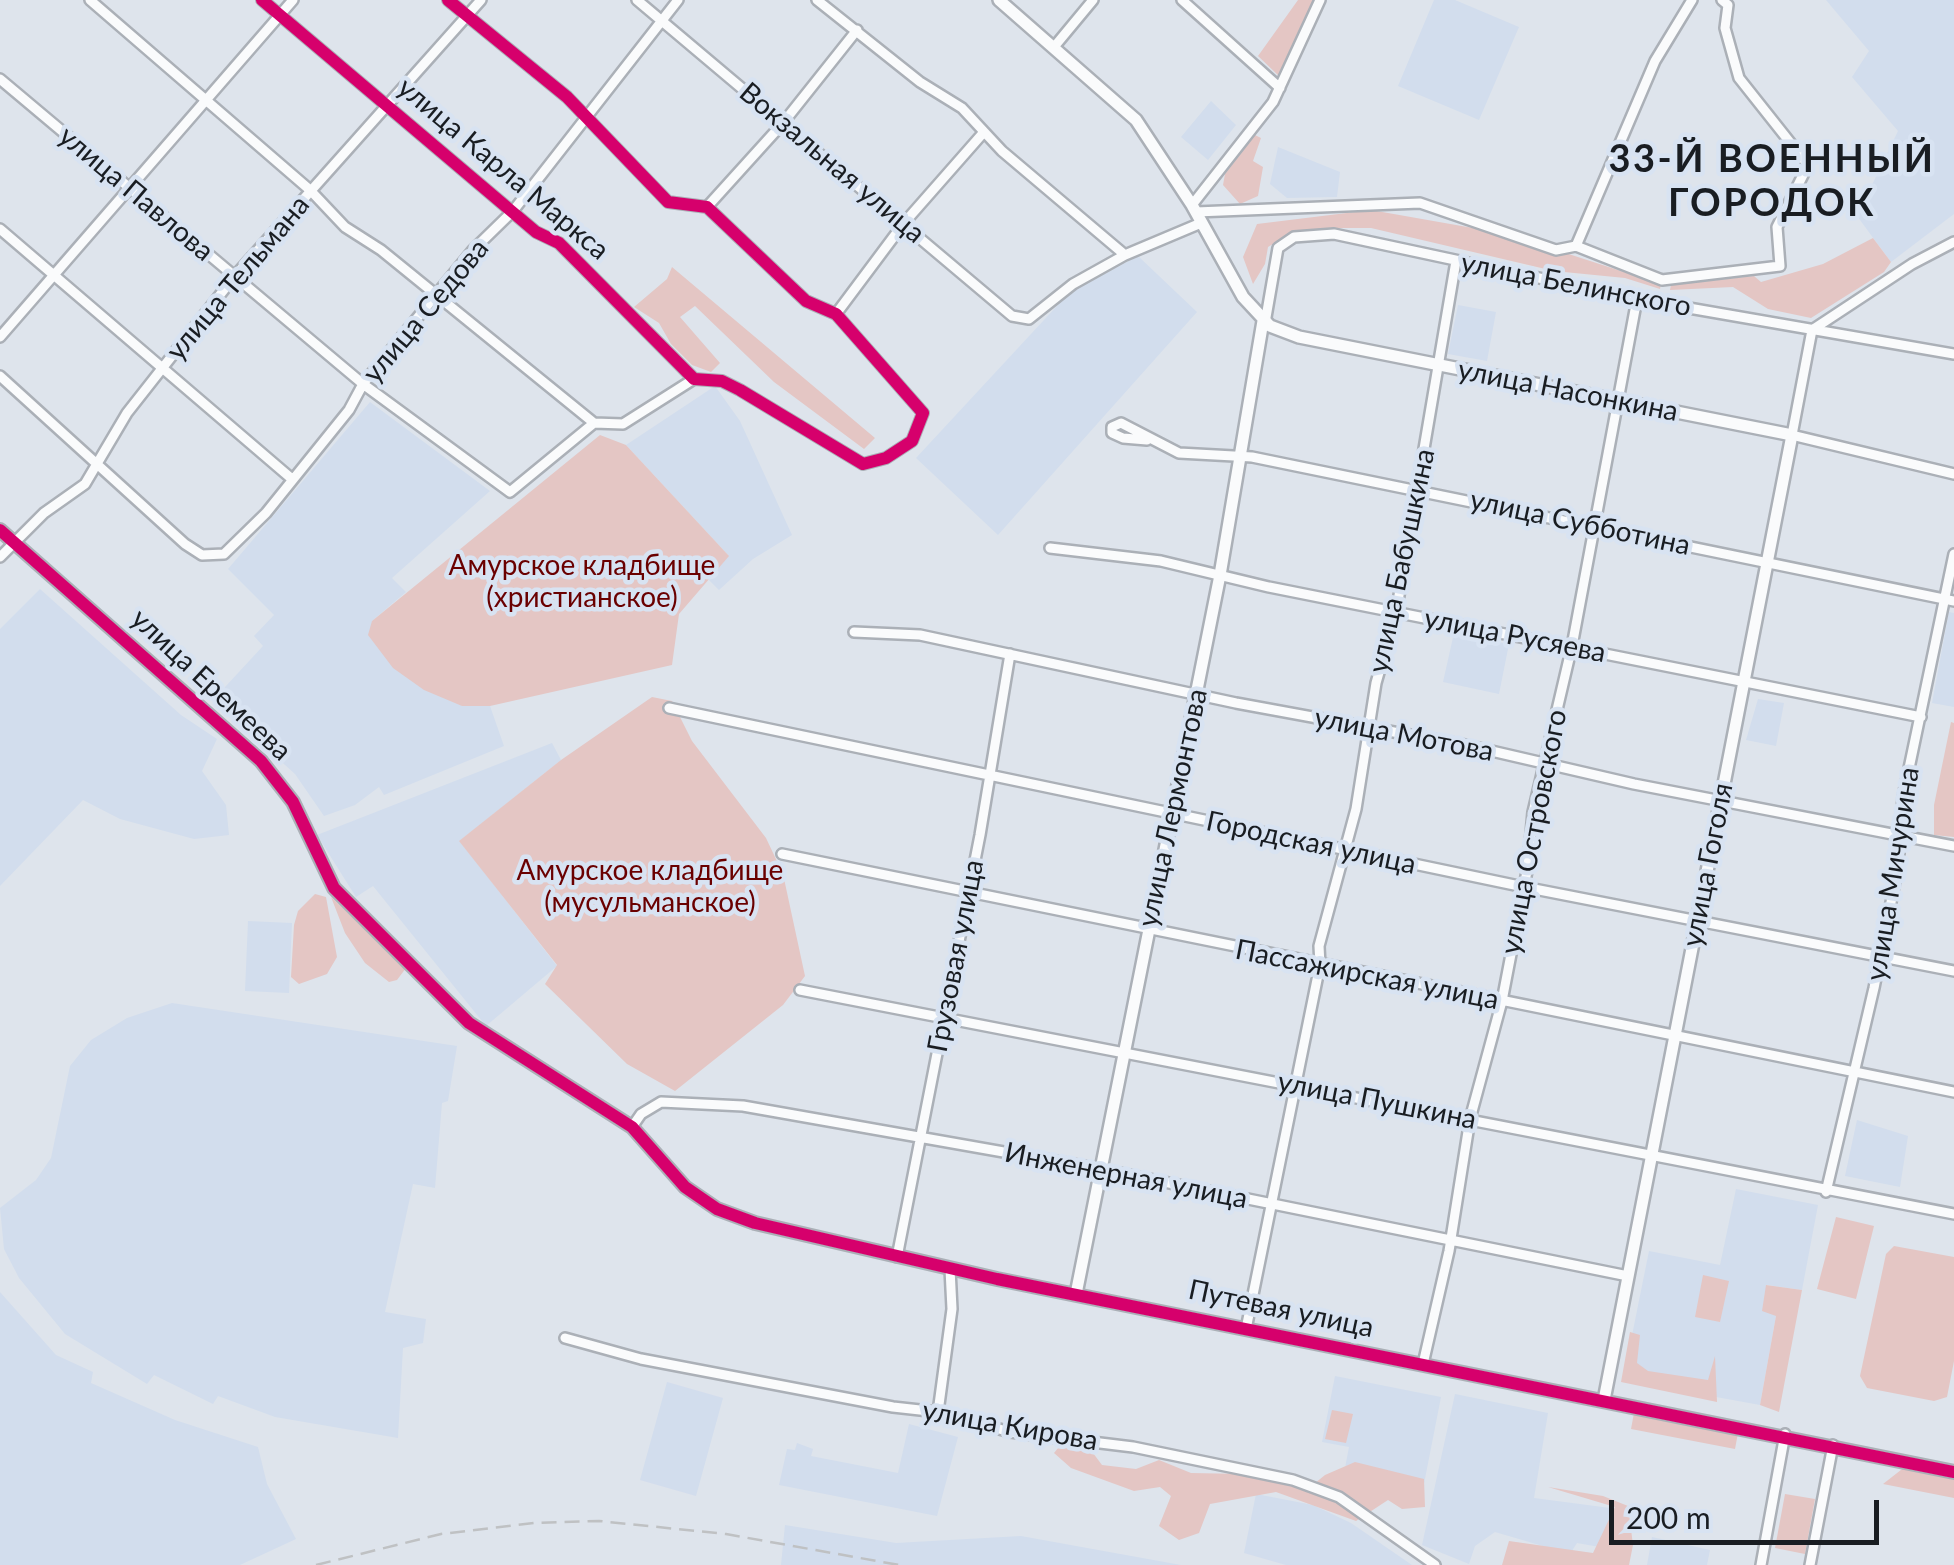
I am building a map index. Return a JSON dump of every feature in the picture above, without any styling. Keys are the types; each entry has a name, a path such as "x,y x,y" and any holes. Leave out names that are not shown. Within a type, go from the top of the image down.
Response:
{"street":[{"path":"90,0 310,190 345,227 436,294 594,423 623,424 694,379 722,381 863,464 903,450 920,431 924,413 836,314 806,302 707,207 668,202 582,118 567,97 448,0"},
{"name":"улица Карла Маркса","path":"262,0 536,232 559,243 694,379"},
{"path":"0,337 293,0"},
{"name":"улица Тельмана","path":"0,557 14,541 85,484 126,413 234,278 481,0"},
{"name":"Вокзальная улица","path":"637,0 1012,316 1029,319 1069,286 1124,255"},
{"name":"улица Седова","path":"96,466 202,554 224,554 233,549 350,410 364,384 436,294 512,211 678,0"},
{"path":"817,0 920,82 962,108 1124,255 1196,213 1280,88 1320,0"},
{"path":"999,0 1136,120 1264,322"},
{"path":"1054,46 1093,0"},
{"path":"1182,0 1280,88"},
{"path":"1576,246 1654,62 1692,0"},
{"path":"1196,213 1420,203 1556,250 1576,246 1662,280 1780,266 1777,226 1808,165 1739,78 1726,28 1728,5 1722,0"},
{"path":"707,207 783,122 857,30"},
{"name":"улица Павлова","path":"0,79 364,384 510,492 594,423"},
{"path":"836,314 904,222 984,132"},
{"path":"0,229 292,479"},
{"name":"улица Белинского","path":"1264,322 1276,252 1294,237 1348,236 1637,299 1954,354"},
{"path":"1812,330 1912,264 1954,242"},
{"name":"улица Бабушкина","path":"1246,1329 1297,1086 1320,965 1320,946 1344,850 1376,684 1396,613 1456,261"},
{"name":"улица Островского","path":"1423,1364 1470,1118 1502,1001 1524,887 1533,812 1572,646 1637,299"},
{"name":"улица Насонкина","path":"1264,322 1299,337 1792,435 1954,474"},
{"name":"улица Лермонтова","path":"1076,1294 1197,694 1264,322"},
{"name":"улица Гоголя","path":"1604,1400 1812,330"},
{"path":"0,376 96,466"},
{"name":"улица Субботина","path":"1147,440 1179,453 1242,456 1948,600"},
{"name":"улица Еремеева","path":"0,530 261,761 293,802 334,888 470,1023 632,1126"},
{"name":"улица Русяева","path":"1050,548 1161,561 1396,613 1921,717"},
{"name":"улица Мичурина","path":"1826,1192 1878,956 1901,836 1903,797 1948,600 1954,554"},
{"name":"улица Мотова","path":"854,632 920,635 1954,846"},
{"name":"Грузовая улица","path":"897,1256 1010,654"},
{"name":"Городская улица","path":"669,708 690,716 1524,887 1954,971"},
{"name":"Пассажирская улица","path":"782,854 1148,932 1954,1092"},
{"name":"улица Пушкина","path":"800,990 1954,1214"},
{"name":"Инженерная улица","path":"632,1126 641,1114 661,1102 704,1102 1100,1169 1628,1276"},
{"name":"Путевая улица","path":"632,1126 685,1187 717,1209 755,1223 950,1268 1785,1434 1954,1472"},
{"path":"938,1412 951,1323 950,1268"},
{"name":"улица Кирова","path":"564,1338 658,1363 893,1408 938,1412 1010,1432 1133,1447 1293,1480 1339,1497 1436,1565"},
{"path":"1761,1565 1785,1434"},
{"path":"1810,1565 1833,1445"}],"shaded area":[{"path":"1434,0 1455,0 1519,27 1479,120 1398,86"},
{"path":"1826,0 1954,0 1954,214 1891,262 1857,216 1898,131 1852,77 1869,51"},
{"path":"1211,101 1236,125 1208,160 1181,137"},
{"path":"1278,147 1340,172 1337,197 1287,198 1270,184"},
{"path":"1138,256 1197,312 998,535 916,458 1069,293"},
{"path":"1458,305 1496,312 1487,361 1448,354"},
{"path":"715,386 740,421 792,535 753,559 719,590 706,577 728,555 626,445"},
{"path":"370,402 490,491 392,578 406,592 372,621 462,706 490,706 504,746 384,795 379,787 355,805 324,816 295,774 213,700 263,646 254,636 274,615 228,569"},
{"path":"40,589 181,715 217,739 202,771 226,805 229,835 194,839 120,819 83,800 0,886 0,629"},
{"path":"1949,612 1954,613 1954,707 1932,703"},
{"path":"1454,633 1509,644 1499,694 1443,682"},
{"path":"1758,699 1784,703 1776,746 1746,740"},
{"path":"552,743 561,760 460,841 557,966 486,1026 373,886 356,897 317,835"},
{"path":"248,921 292,923 289,993 245,991"},
{"path":"172,1003 457,1046 448,1101 442,1103 435,1188 413,1184 385,1312 426,1319 423,1343 403,1348 398,1438 275,1417 218,1396 213,1404 154,1375 147,1384 65,1334 19,1278 4,1249 0,1208 36,1180 51,1158 70,1066 91,1040 127,1018"},
{"path":"1857,1120 1908,1136 1900,1187 1845,1176"},
{"path":"1736,1189 1818,1205 1802,1290 1767,1285 1776,1316 1760,1405 1623,1380 1649,1251 1720,1265"},
{"path":"0,1292 56,1355 93,1372 91,1383 175,1420 258,1447 267,1484 296,1539 240,1565 0,1565"},
{"path":"1335,1376 1441,1397 1422,1494 1343,1478 1349,1447 1322,1442"},
{"path":"667,1382 723,1398 696,1496 640,1480"},
{"path":"1455,1394 1548,1413 1534,1498 1618,1509 1611,1549 1577,1543 1570,1554 1495,1532 1475,1546 1469,1564 1422,1545"},
{"path":"909,1424 958,1437 937,1516 779,1485 787,1449 795,1450 797,1443 813,1449 811,1456 898,1473"},
{"path":"1256,1494 1313,1505 1351,1523 1412,1565 1286,1565 1244,1553"},
{"path":"785,1525 896,1543 1021,1536 1181,1565 781,1565"},
{"path":"1652,1537 1710,1550 1707,1565 1647,1565"}],"green space":[{"path":"1298,0 1316,0 1280,77 1258,56"},
{"path":"1255,135 1261,138 1253,161 1263,167 1258,196 1240,204 1223,185 1225,174"},
{"path":"1371,210 1507,234 1661,284 1660,289 1625,278 1554,271 1371,228 1325,228 1286,236 1268,247 1265,264 1253,284 1243,257 1257,224"},
{"path":"1873,238 1891,262 1884,272 1811,318 1768,309 1733,287 1670,290 1671,285 1754,276 1761,282 1823,264"},
{"path":"672,267 875,438 864,449 774,382 695,306 680,317 720,363 711,372 692,365 671,344 659,323 634,307 667,279"},
{"name":"Амурское кладбище (христианское)","path":"600,435 626,445 729,556 679,614 672,665 490,706 462,706 424,690 393,668 368,635 372,621"},
{"name":"Амурское кладбище (мусульманское)","path":"652,697 672,701 692,741 766,838 783,874 805,976 783,1005 675,1091 627,1064 545,984 557,965 459,841 561,760"},
{"path":"1951,722 1954,837 1934,835 1934,805"},
{"path":"315,894 326,897 337,957 327,974 299,984 291,977 294,925 298,911"},
{"path":"331,897 406,968 397,980 389,982 365,963 345,933"},
{"path":"1836,1217 1874,1226 1856,1299 1817,1289"},
{"path":"1894,1246 1954,1257 1954,1361 1947,1397 1934,1401 1867,1388 1860,1376 1886,1254"},
{"path":"1703,1275 1729,1281 1720,1322 1695,1317"},
{"path":"1766,1285 1802,1290 1779,1412 1760,1405 1776,1316 1762,1311"},
{"path":"1630,1332 1640,1335 1637,1363 1648,1371 1708,1380 1715,1356 1717,1402 1621,1382"},
{"path":"1332,1410 1353,1414 1346,1443 1325,1439"},
{"path":"1634,1413 1738,1433 1735,1449 1631,1429"},
{"path":"1063,1442 1087,1445 1102,1465 1136,1469 1159,1460 1191,1473 1244,1474 1309,1488 1325,1475 1355,1462 1424,1479 1425,1507 1402,1509 1388,1500 1356,1521 1276,1492 1210,1504 1199,1533 1179,1540 1159,1526 1171,1496 1160,1487 1134,1491 1071,1468 1054,1453"},
{"path":"1906,1466 1954,1478 1954,1498 1883,1484"},
{"path":"1548,1487 1603,1496 1628,1506 1633,1545 1629,1565 1502,1565 1509,1541 1593,1553 1615,1507"},
{"path":"1785,1494 1815,1499 1805,1554 1775,1548"}],"railway":[{"path":"316,1565 441,1534 534,1523 599,1521 726,1534 899,1565"}],"cycle path":[{"path":"262,0 536,232 559,243 694,379 722,381 740,390 863,464 886,458 912,441 923,413 836,314 806,301 707,207 668,202 567,97 448,0"},
{"path":"0,530 261,761 293,802 334,888 469,1023 632,1127 685,1187 717,1209 755,1223 997,1279 1954,1472"}],"district":[{"name":"33-Й ВОЕННЫЙ ГОРОДОК","path":"1772,182"}]}
